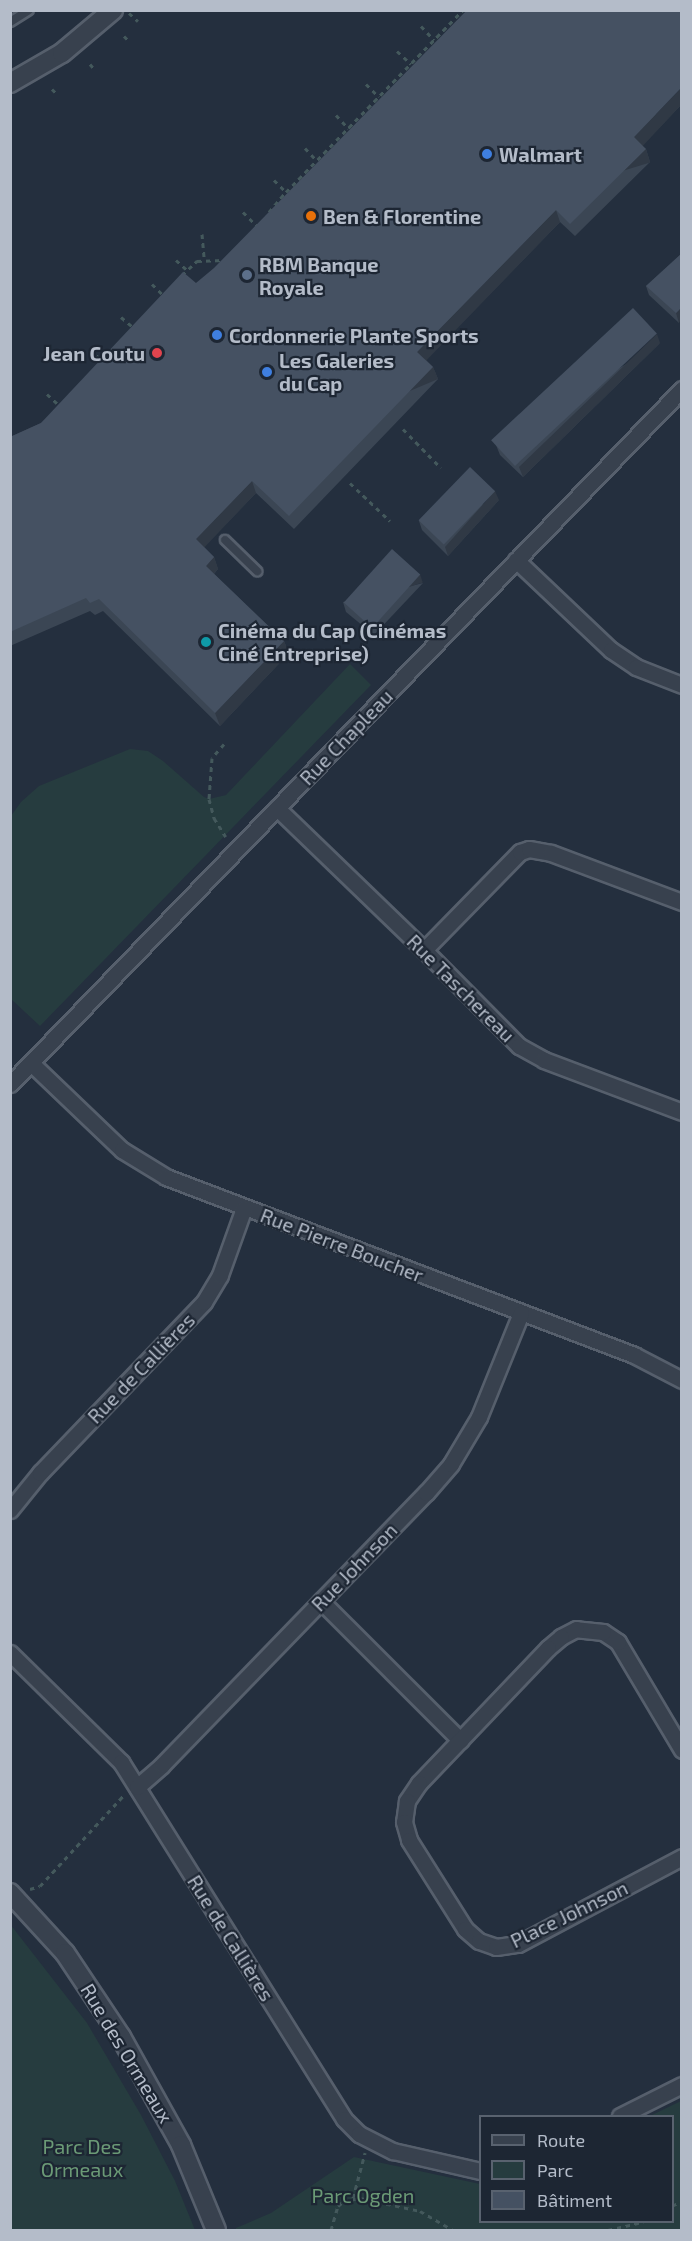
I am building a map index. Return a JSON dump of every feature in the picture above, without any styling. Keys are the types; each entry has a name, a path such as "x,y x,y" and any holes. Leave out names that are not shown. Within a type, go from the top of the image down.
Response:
{"street":[{"path":"10,83 69,48 113,10"},
{"name":"Rue Chapleau","path":"10,1084 681,389"},
{"path":"516,560 610,650 636,666 681,685"},
{"name":"Rue Taschereau","path":"277,808 424,950 507,1035 531,1055 681,1112"},
{"path":"424,950 520,852 529,849 551,854 681,902"},
{"name":"Rue Pierre Boucher","path":"31,1063 137,1162 166,1177 634,1355 681,1380"},
{"name":"Rue de Callières","path":"10,1510 40,1473 204,1302 220,1275 244,1208"},
{"name":"Rue Johnson","path":"137,1787 162,1765 451,1464 478,1417 521,1313"},
{"path":"321,1601 460,1740"},
{"name":"Place Johnson","path":"681,1750 618,1642 603,1632 585,1628 576,1629 554,1642 412,1791 404,1822 409,1840 465,1929 479,1941 496,1947 518,1944 681,1857"},
{"name":"Rue de Callières","path":"10,1653 106,1746 137,1787 336,2110 350,2127 369,2140 393,2151 479,2171"},
{"name":"Rue des Ormeaux","path":"11,1894 65,1953 121,2037 181,2145 216,2230"},
{"path":"622,2115 681,2085"}],"lane":[{"path":"10,22 29,10"},
{"path":"225,540 257,571"}],"path":[{"path":"452,10 458,16"},
{"path":"252,234 286,192 463,10"},
{"path":"133,16 138,21"},
{"path":"421,26 434,40"},
{"path":"124,36 129,41"},
{"path":"398,51 411,64"},
{"path":"90,64 95,70"},
{"path":"366,84 379,97"},
{"path":"52,89 57,94"},
{"path":"336,116 348,128"},
{"path":"305,148 317,160"},
{"path":"273,180 286,192"},
{"path":"243,212 258,227"},
{"path":"202,234 204,260"},
{"path":"179,278 197,261 222,261 232,256"},
{"path":"176,260 187,270"},
{"path":"152,284 164,295 156,303"},
{"path":"121,317 133,327 140,319"},
{"path":"90,349 101,360 94,367"},
{"path":"47,394 59,405"},
{"path":"52,412 66,397"},
{"path":"403,429 441,468"},
{"path":"351,483 390,521"},
{"path":"224,744 212,758 209,799 214,819 226,837"},
{"path":"11,1894 40,1886 121,1796 137,1787"},
{"path":"353,2198 369,2140"},
{"path":"331,2230 338,2206 353,2198 369,2198 400,2208 420,2211 453,2230"},
{"path":"608,2230 639,2223"}],"green space":[{"path":"350,664 371,685 40,1026 11,999 11,816 21,802 39,786 130,749 148,751 204,797 209,799 226,795"},
{"name":"Parc Des Ormeaux","path":"10,1924 87,2023 141,2115 175,2181 195,2230 11,2230"},
{"name":"Parc Ogden","path":"681,2101 681,2230 236,2230 271,2213 354,2157 479,2184 479,2223 674,2223 674,2115 652,2115"}],"building":[{"name":"Les Galeries du Cap","path":"467,10 681,10 681,88 634,137 646,149 570,224 556,210 417,352 433,367 289,516 252,481 196,539 214,557 206,566 284,641 215,713 99,599 90,603 86,598 10,632 10,437 41,423 183,272 196,283 214,268"},
{"path":"681,254 681,308 676,313 646,286"},
{"path":"633,308 657,334 515,466 491,440"},
{"path":"470,467 495,491 444,545 419,520"},
{"path":"392,549 420,574 372,628 344,603"}],"place":[{"name":"Walmart","path":"487,154"},
{"name":"Ben & Florentine","path":"311,216"},
{"name":"RBM Banque Royale","path":"247,275"},
{"name":"Cordonnerie Plante Sports","path":"217,335"},
{"name":"Jean Coutu","path":"157,353"},
{"name":"Les Galeries du Cap","path":"267,372"},
{"name":"Cinéma du Cap (Cinémas Ciné Entreprise)","path":"206,642"}]}
